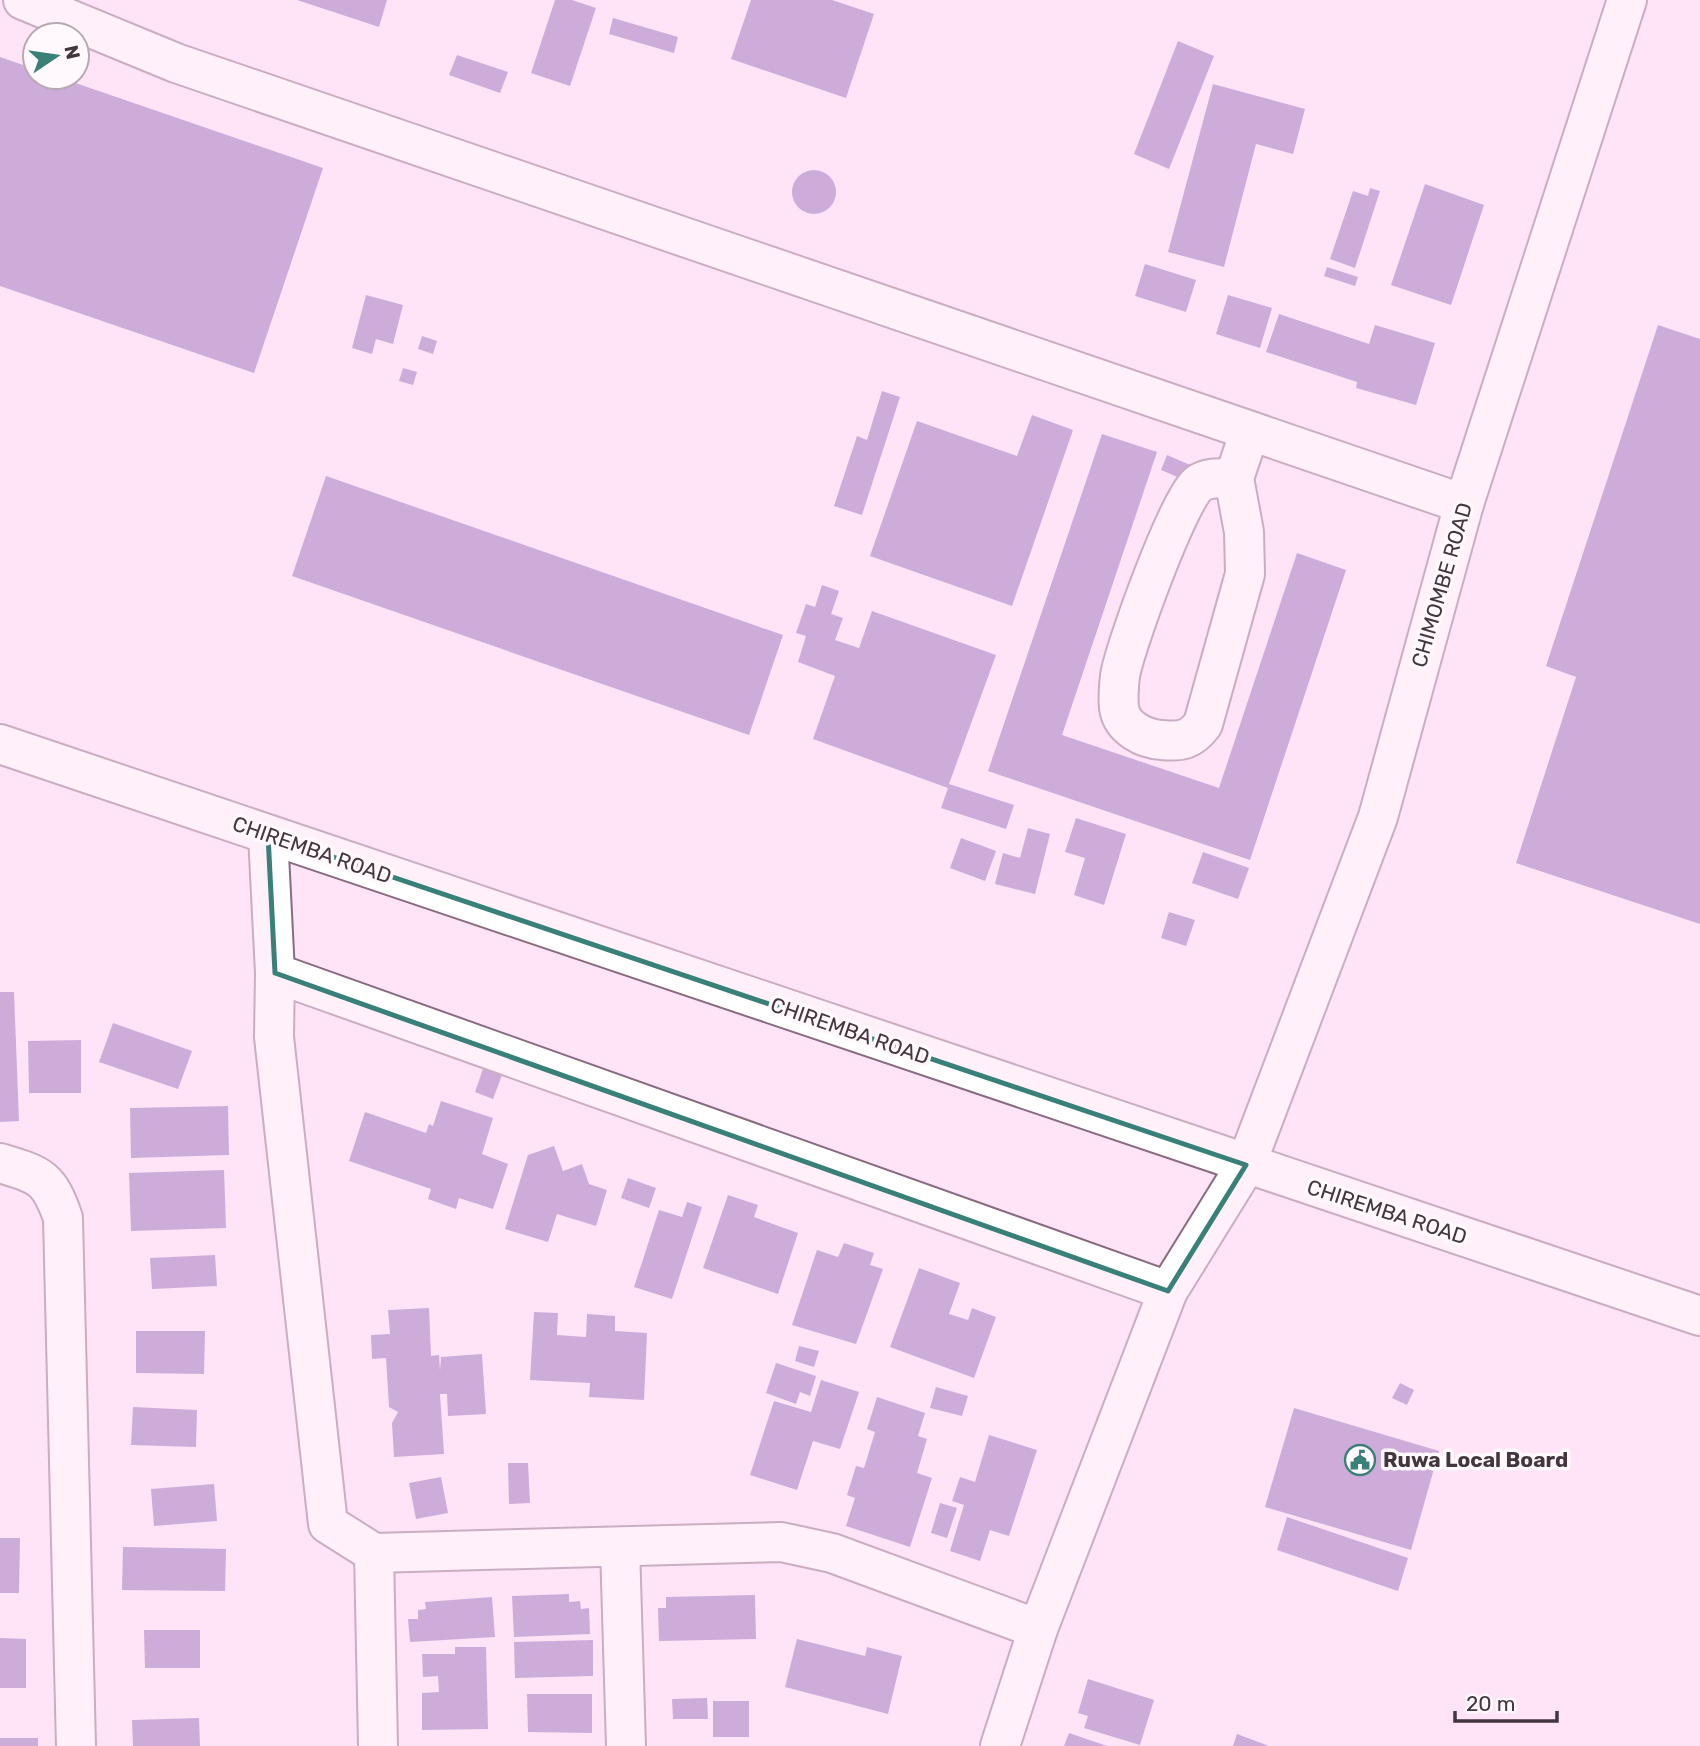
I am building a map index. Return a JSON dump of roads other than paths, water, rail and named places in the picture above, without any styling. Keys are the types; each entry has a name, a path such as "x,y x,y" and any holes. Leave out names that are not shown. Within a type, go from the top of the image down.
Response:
{"street":[{"path":"23,0 176,63 1464,504"},
{"name":"CHIMOMBE ROAD","path":"1000,1746 1038,1629 1168,1291 1246,1165 1378,817 1464,504 1628,0"},
{"path":"1234,478 1217,477 1198,484 1184,505 1165,542 1120,675 1119,710 1132,730 1152,739 1178,742 1194,736 1203,724 1245,574 1244,531 1234,478 1250,431"},
{"name":"CHIREMBA ROAD","path":"0,744 1700,1316"},
{"path":"268,835 275,973 274,1037 328,1524 374,1553 780,1542 832,1553 1038,1629"},
{"path":"275,973 1168,1291"},
{"path":"0,1163 35,1173 54,1191 63,1218 76,1746"},
{"path":"620,1547 626,1746"},
{"path":"374,1553 379,1746"}],"place":[{"name":"Ruwa Local Board","path":"1360,1460"}]}
